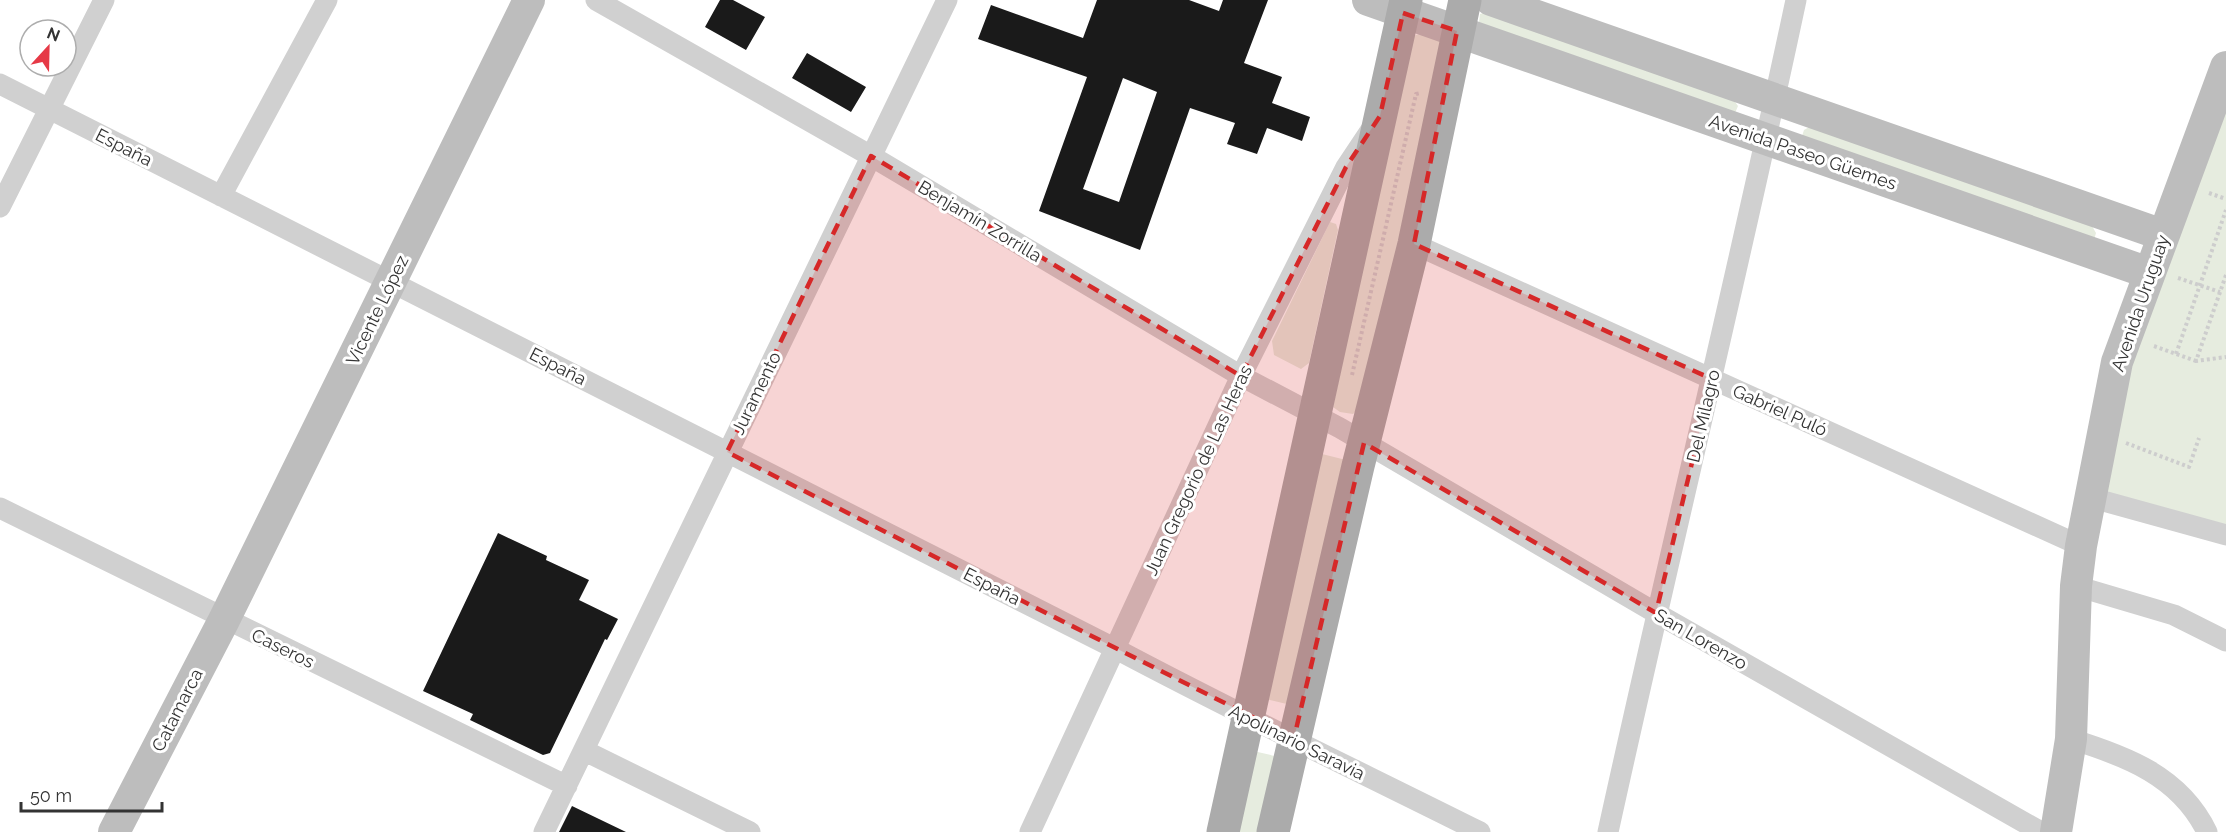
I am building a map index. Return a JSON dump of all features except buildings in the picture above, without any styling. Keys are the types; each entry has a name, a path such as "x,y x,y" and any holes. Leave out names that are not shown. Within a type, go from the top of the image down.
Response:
{"main road":[{"path":"1223,832 1404,6"},
{"path":"1273,832 1364,443 1414,244 1461,15"}],"street":[{"path":"0,207 104,0"},
{"path":"221,196 327,0"},
{"name":"Vicente López","path":"224,620 529,0"},
{"name":"Benjamín Zorrilla","path":"596,0 872,156 1241,376 1364,443"},
{"name":"Juramento","path":"544,832 947,0"},
{"name":"Avenida Paseo Güemes","path":"1368,0 1461,15 1768,140 2164,275"},
{"path":"1491,0 2163,236"},
{"name":"Del Milagro","path":"1608,832 1656,614 1768,140 1796,0"},
{"name":"Avenida Uruguay","path":"2056,832 2071,739 2076,586 2080,546 2117,362 2164,275 2163,236 2226,67"},
{"name":"España","path":"0,84 1116,649"},
{"name":"Juan Gregorio de Las Heras","path":"1030,832 1241,376 1346,167 1380,116"},
{"name":"Gabriel Puló","path":"1414,244 2080,546"},
{"name":"San Lorenzo","path":"1364,443 1656,614 2041,832"},
{"path":"2089,497 2226,535"},
{"name":"Caseros","path":"0,508 224,620 567,786"},
{"path":"2076,586 2174,615 2226,641"},
{"name":"Catamarca","path":"114,832 224,620"},
{"name":"Apolinario Saravia","path":"1116,649 1248,719 1294,738 1480,832"},
{"path":"2071,739 2112,751 2155,772 2191,807 2207,832"},
{"path":"585,751 750,832"}],"path":[{"path":"2209,193 2226,199"},
{"path":"2176,354 2226,210"},
{"path":"2164,275 2220,292"},
{"path":"2196,361 2226,275"},
{"path":"2154,346 2196,361 2226,357"},
{"path":"2121,441 2189,467 2199,438"}],"highlighted area":[{"path":"1403,13 1457,31 1414,244 1712,379 1656,613 1364,443 1294,738 727,452 871,156 1241,376 1346,167 1380,116"}],"shaded area":[{"path":"1486,12 1733,99 1738,106 1735,113 1482,28 1479,22 1480,14"},
{"path":"1420,34 1442,42 1443,49 1360,407 1353,414 1340,412 1333,407 1412,36"},
{"path":"2226,67 2226,535 2089,497"},
{"path":"1811,126 2092,226 2096,233 2094,240 1802,136 1804,130"},
{"path":"1330,222 1336,224 1338,230 1309,363 1301,369 1274,355 1272,341"},
{"path":"1322,454 1350,461 1291,705 1262,698"},
{"path":"1249,750 1279,757 1262,832 1231,832"}]}
